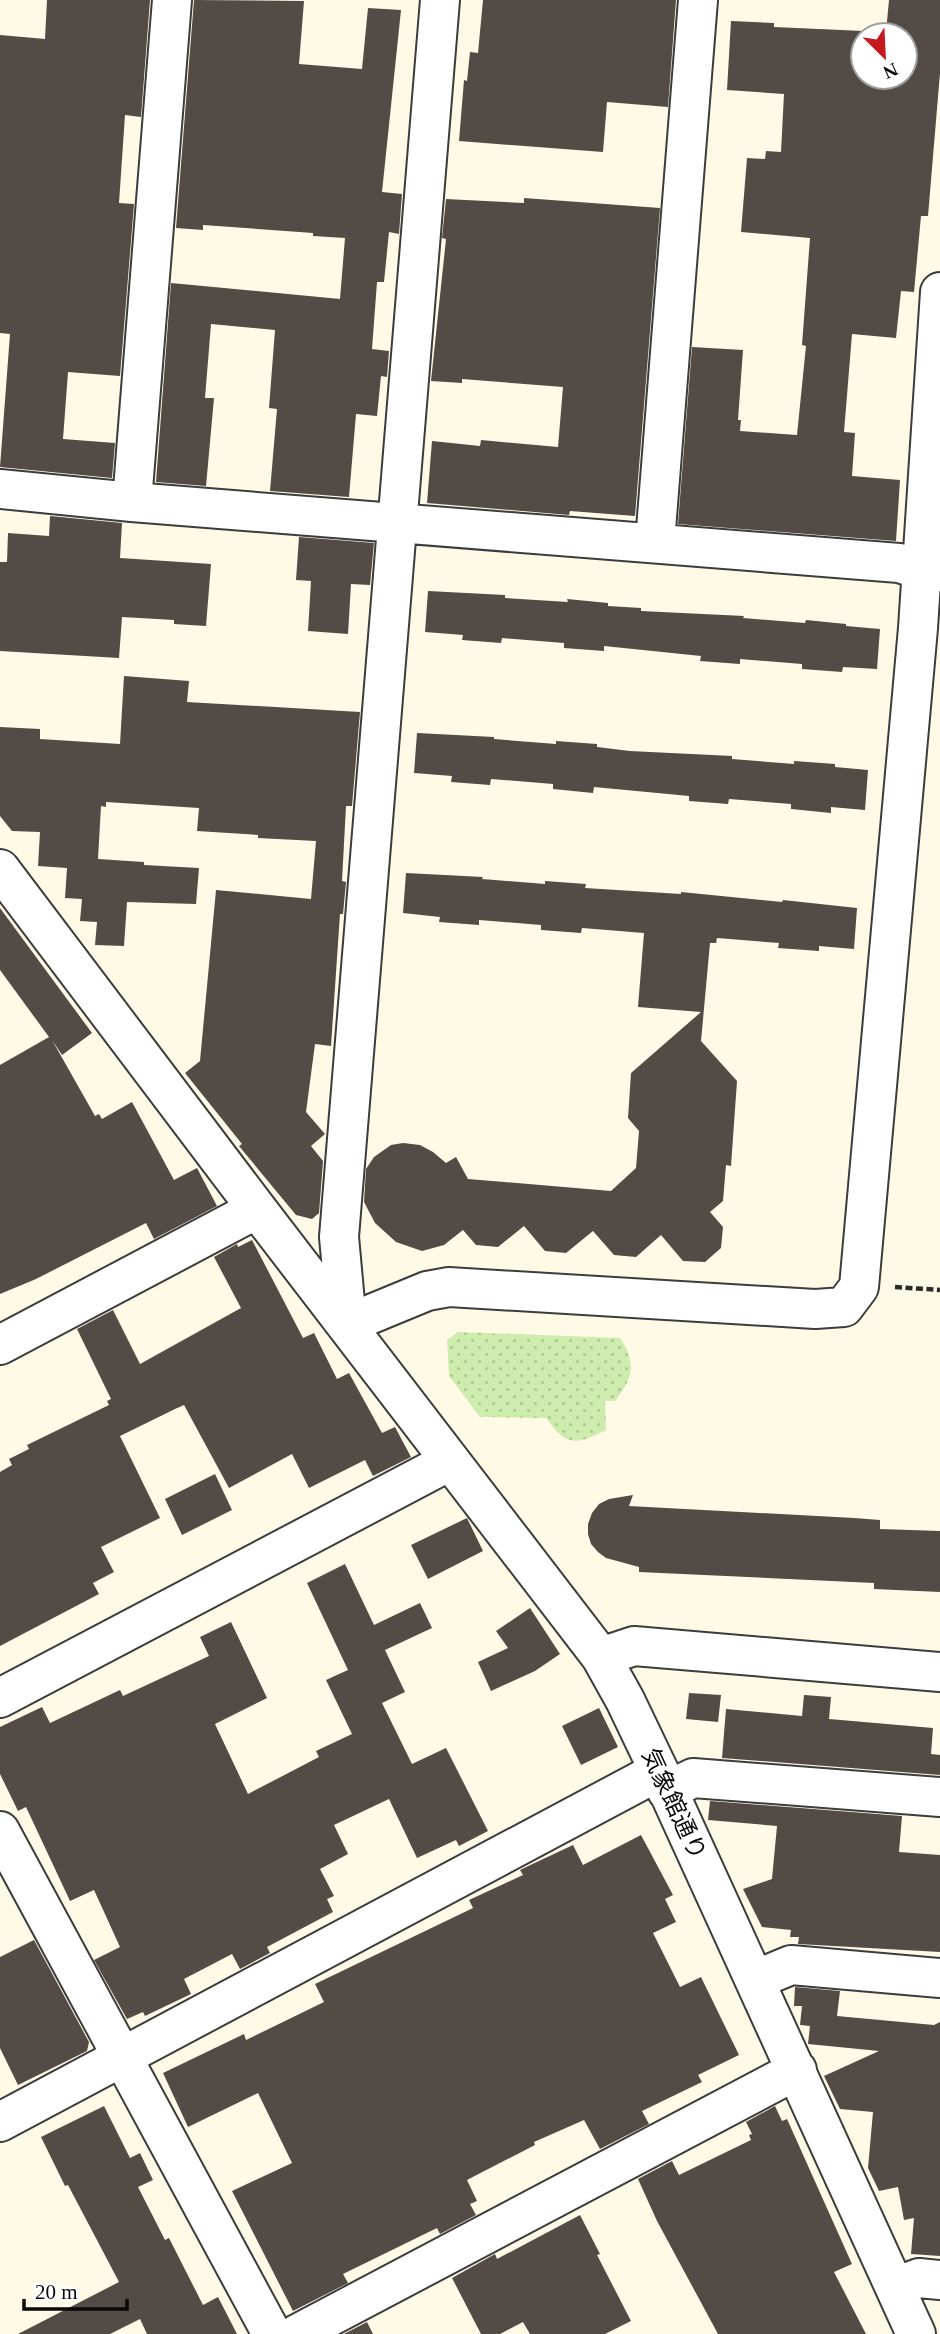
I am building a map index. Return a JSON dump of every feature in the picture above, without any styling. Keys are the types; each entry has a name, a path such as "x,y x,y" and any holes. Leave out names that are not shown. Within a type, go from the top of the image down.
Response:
{"street":[{"path":"132,502 172,0"},
{"path":"440,0 339,1237 347,1324 426,1291 449,1287 815,1309 844,1307 859,1287 918,628 930,571 940,292"},
{"path":"656,542 698,0"},
{"path":"0,489 132,502 898,563 930,571"},
{"name":"気象館通り","path":"0,869 601,1657 625,1700 663,1781 916,2334"},
{"path":"0,1345 257,1209"},
{"path":"0,1698 450,1461"},
{"path":"601,1657 635,1646 940,1672"},
{"path":"0,2122 663,1781 693,1778 940,1797"},
{"path":"0,1831 272,2334"},
{"path":"755,1980 791,1965 940,1978"},
{"path":"296,2334 797,2070"},
{"path":"895,2287 919,2278 940,2280"}],"path":[{"path":"889,1286 940,1290"}],"green space":[{"path":"458,1332 620,1338 629,1355 631,1370 626,1385 615,1401 605,1401 606,1430 586,1439 572,1441 559,1434 546,1418 480,1417 449,1376 447,1340"}],"building":[{"path":"47,0 150,0 141,117 125,115 119,203 134,204 120,376 68,372 63,439 115,443 112,478 0,467 10,334 0,333 0,35 45,39"},
{"path":"194,0 304,1 299,64 362,69 368,8 401,10 382,192 402,194 399,234 389,232 384,282 377,282 372,349 389,351 387,377 381,376 377,416 356,414 349,497 270,491 277,409 269,408 275,330 211,324 205,398 214,398 206,486 156,482 171,283 340,299 345,238 203,225 203,230 176,228"},
{"path":"483,0 676,0 668,107 607,102 603,152 459,141 464,80 467,81 470,52 478,53"},
{"path":"889,0 940,0 940,73 928,216 921,216 914,292 901,291 896,338 852,334 844,432 855,433 852,476 900,480 896,541 678,524 692,347 743,350 738,420 741,420 740,431 797,435 806,346 802,345 810,238 741,232 747,158 765,159 766,151 781,152 784,94 727,90 731,21 774,23 774,27 849,30 849,91 919,91 919,21 887,21"},
{"path":"524,198 660,208 635,516 570,511 569,515 427,503 432,441 480,446 481,440 558,447 563,387 462,379 462,383 431,381 446,239 442,238 446,199 524,203"},
{"path":"50,516 122,523 120,558 211,564 206,626 174,624 174,620 122,617 119,658 0,651 0,562 7,562 8,533 49,536"},
{"path":"299,537 374,543 370,585 351,584 348,634 308,631 311,581 296,580"},
{"path":"428,591 568,602 567,599 641,608 641,611 744,616 743,618 805,623 806,620 880,629 877,669 843,667 842,672 802,669 802,664 740,659 740,664 700,661 701,656 604,646 604,651 564,648 564,643 502,638 501,643 462,640 463,635 425,632"},
{"path":"124,676 189,681 187,702 360,712 352,806 346,806 342,881 346,882 343,914 340,914 331,1046 315,1044 306,1112 325,1134 311,1146 323,1161 319,1213 312,1219 296,1215 239,1146 242,1144 185,1073 200,1061 216,890 311,899 316,841 197,831 199,808 106,802 106,807 101,806 98,859 199,868 196,904 127,902 124,946 95,945 97,922 80,921 82,899 65,898 67,868 38,866 40,832 12,831 0,816 0,727 40,729 40,739 120,744"},
{"path":"417,733 556,744 556,741 597,744 597,747 630,751 732,756 732,759 794,764 794,761 835,764 835,767 868,770 865,810 831,807 831,813 791,809 791,804 729,799 728,804 689,801 689,796 594,787 593,793 553,789 553,784 491,779 490,785 451,782 452,776 414,773"},
{"path":"406,873 545,884 545,881 586,884 585,888 681,892 857,908 854,949 819,946 819,951 778,948 779,943 717,938 716,943 710,943 701,1041 737,1081 731,1166 726,1165 723,1201 710,1212 723,1227 721,1248 705,1262 683,1261 661,1235 636,1257 614,1255 593,1231 566,1253 545,1251 524,1226 498,1247 476,1245 463,1230 444,1245 422,1251 396,1242 375,1223 364,1202 366,1169 374,1157 391,1145 403,1143 420,1145 446,1163 456,1157 468,1179 611,1191 636,1168 639,1131 628,1118 631,1073 701,1012 638,1007 644,933 582,928 581,933 541,930 541,925 479,920 479,925 439,922 440,917 403,913"},
{"path":"0,908 92,1033 62,1055 52,1040 95,1116 99,1114 102,1119 132,1102 174,1180 197,1168 217,1206 154,1239 146,1223 36,1279 0,1294 0,1065 49,1037 0,970"},
{"path":"252,1240 303,1338 314,1333 337,1379 349,1373 382,1433 395,1427 411,1457 373,1476 365,1460 309,1488 292,1454 229,1488 184,1405 175,1409 120,1436 160,1518 101,1547 114,1572 93,1583 99,1594 0,1646 0,1472 12,1465 9,1459 29,1449 27,1445 109,1405 107,1401 111,1399 77,1329 113,1310 140,1364 241,1308 214,1257 237,1244 238,1247"},
{"path":"215,1474 232,1510 182,1535 165,1499"},
{"path":"633,1495 629,1506 880,1520 880,1529 940,1531 940,1592 874,1589 874,1583 639,1572 639,1567 606,1558 591,1544 588,1534 592,1513 599,1504 609,1499"},
{"path":"467,1518 483,1551 428,1579 411,1545"},
{"path":"345,1564 374,1625 420,1603 432,1628 385,1650 405,1692 382,1703 412,1764 446,1748 488,1831 459,1846 456,1840 417,1858 389,1799 334,1825 348,1854 320,1869 334,1896 327,1899 333,1912 267,1947 270,1953 240,1969 232,1954 184,1979 191,1994 145,2016 143,2012 127,2019 94,1960 120,1947 94,1890 70,1901 26,1807 18,1811 0,1774 0,1727 42,1707 50,1723 120,1690 123,1696 209,1656 200,1637 231,1622 267,1698 215,1724 248,1794 319,1757 316,1751 352,1734 326,1680 348,1670 307,1583"},
{"path":"530,1608 560,1654 535,1671 491,1691 478,1662 508,1648 496,1631"},
{"path":"689,1693 721,1695 718,1722 686,1719"},
{"path":"804,1695 831,1697 829,1719 933,1728 931,1754 940,1755 940,1775 722,1758 726,1709 802,1716"},
{"path":"599,1708 618,1747 581,1765 562,1726"},
{"path":"710,1801 902,1816 899,1852 940,1855 940,1952 798,1944 799,1937 790,1937 791,1930 762,1927 743,1889 772,1879 777,1826 708,1820"},
{"path":"641,1835 673,1895 665,1899 676,1922 653,1933 680,1987 701,1977 739,2055 698,2075 702,2082 642,2111 649,2124 600,2149 584,2120 534,2142 535,2145 467,2180 477,2201 470,2204 476,2215 440,2234 437,2228 343,2274 348,2283 293,2311 232,2191 292,2163 258,2093 188,2127 163,2073 244,2034 246,2040 324,2002 315,1984 473,1908 469,1900 523,1875 520,1870 524,1868 573,1845 583,1865"},
{"path":"34,1940 89,2042 87,2051 18,2085 0,2048 0,1957"},
{"path":"795,1987 840,1991 837,2016 934,2025 940,2022 940,2256 911,2254 914,2218 904,2220 898,2187 879,2191 868,2168 873,2112 840,2109 824,2076 879,2051 808,2044 810,2026 800,2025 802,2006 794,2006"},
{"path":"104,2106 130,2158 140,2153 153,2180 138,2187 165,2240 169,2238 203,2305 218,2297 237,2334 147,2334 140,2319 110,2334 18,2334 119,2282 41,2137"},
{"path":"775,2106 782,2121 787,2119 852,2264 834,2272 866,2334 718,2334 657,2221 638,2179 672,2161 679,2175 751,2140 749,2135 752,2134 746,2122"},
{"path":"580,2215 631,2321 605,2334 530,2334 523,2322 500,2334 481,2334 452,2278 495,2254 497,2259"},
{"path":"367,2322 373,2334 344,2334"}]}
